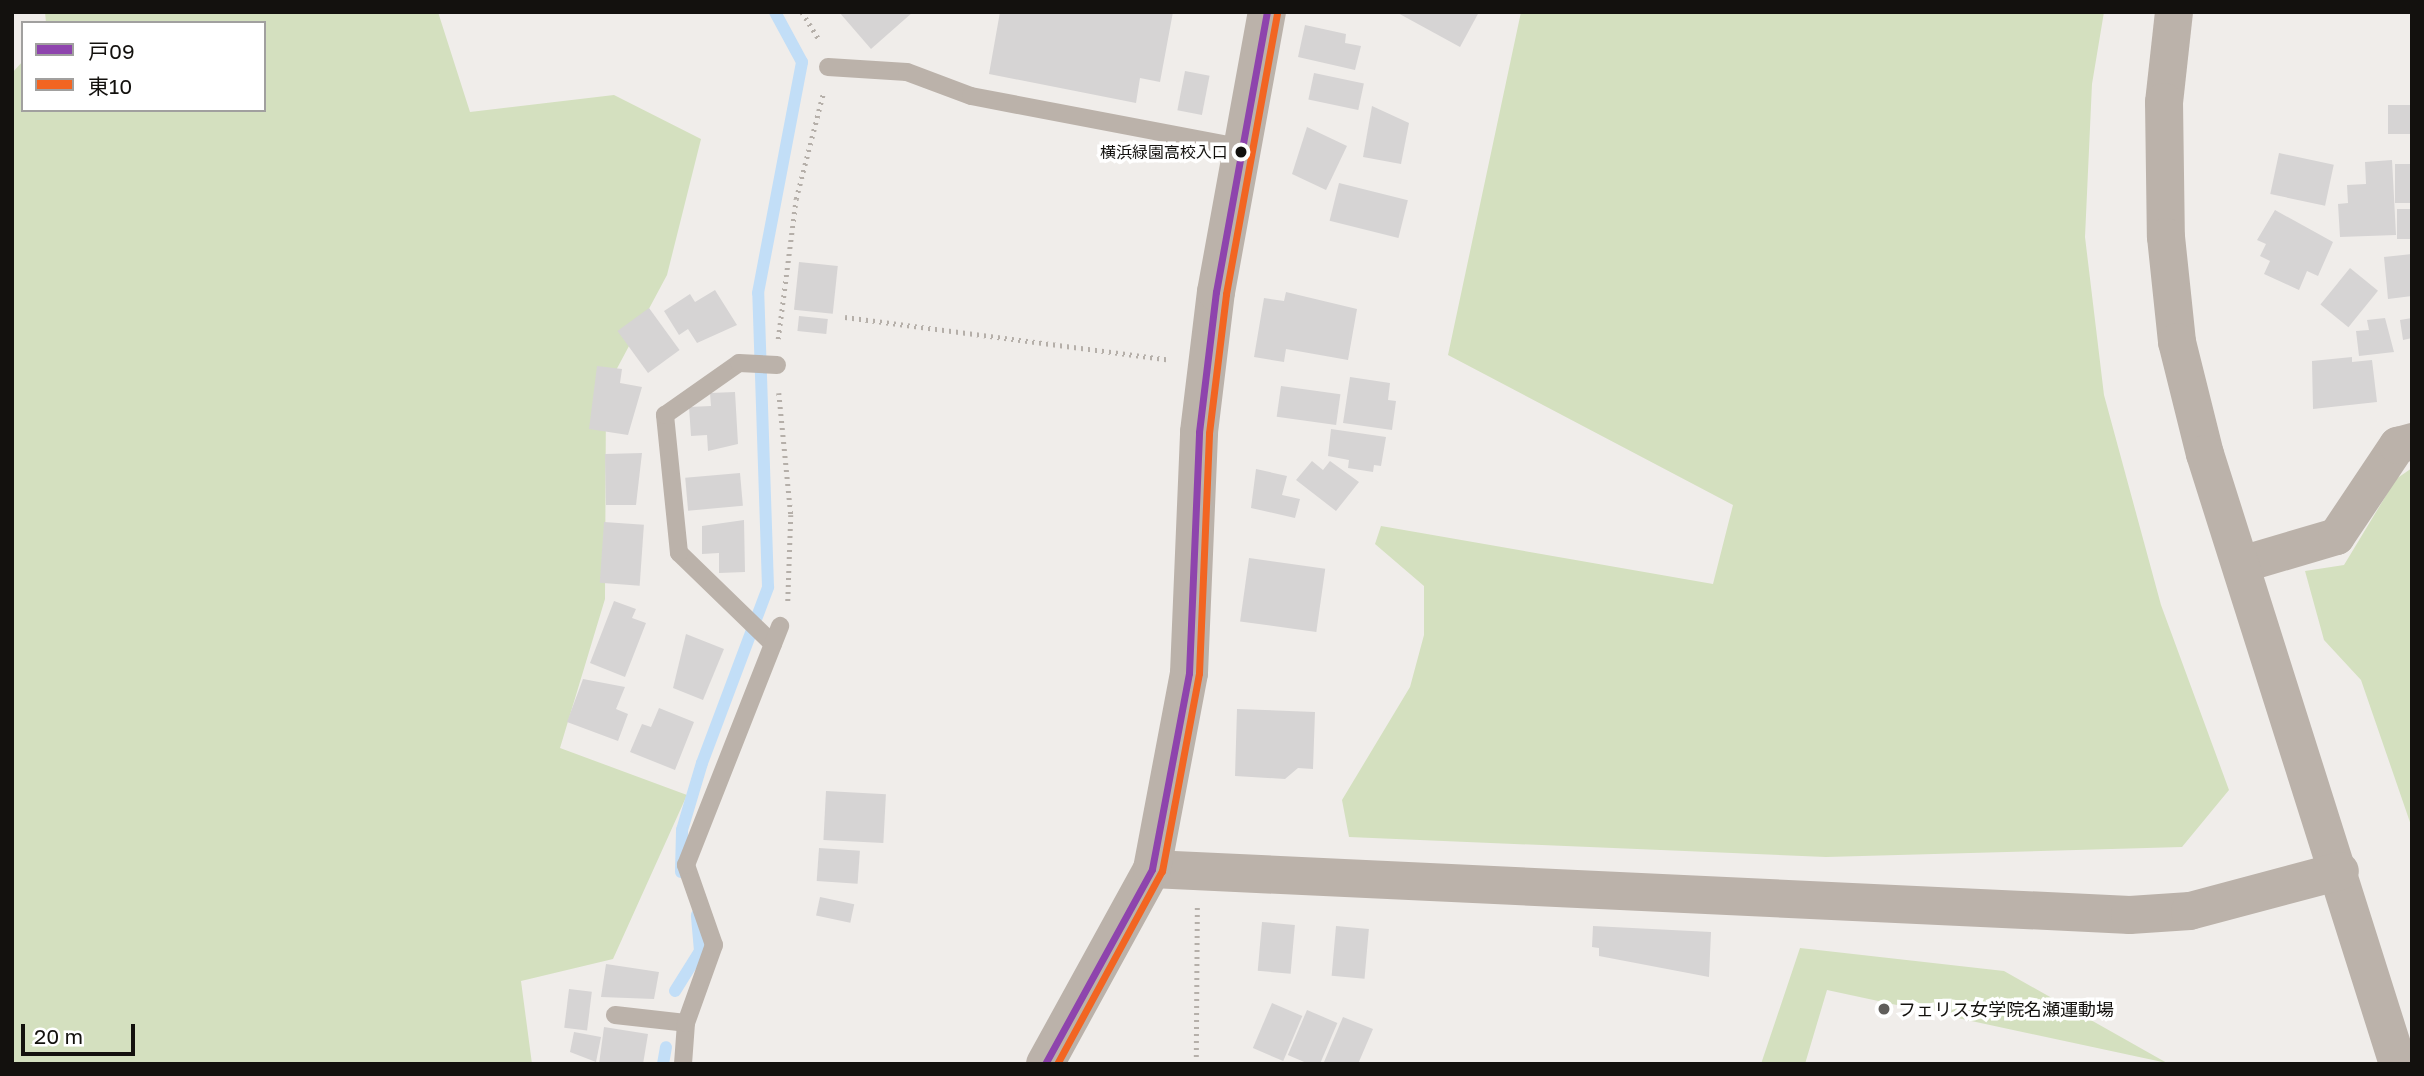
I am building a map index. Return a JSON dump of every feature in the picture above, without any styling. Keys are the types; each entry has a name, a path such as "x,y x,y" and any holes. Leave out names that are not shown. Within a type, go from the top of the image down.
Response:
{"street":[{"path":"1045,1064 1152,869 1189,673 1206,366 1267,12"},
{"path":"2174,12 2164,102 2166,237 2177,342 2241,564 2399,1064"},
{"path":"2241,564 2336,536 2397,445 2412,441"},
{"path":"1152,869 2130,915 2190,911 2340,871"}],"lane":[{"path":"828,67 907,72 971,96 1242,148"},
{"path":"772,365 739,363 665,415 678,554 773,644"},
{"path":"683,1064 686,1023 714,945 686,865 780,626"},
{"path":"615,1015 686,1023"}],"path":[{"path":"780,626 793,578 772,365 796,199 828,67 802,12"},
{"path":"845,317 1206,366"},
{"path":"1196,1064 1198,902"}],"green space":[{"path":"45,12 438,12 470,112 614,95 701,139 667,275 606,389 605,599 560,748 687,795 613,959 521,981 532,1064 12,1064 12,73 21,63 21,112 266,112 266,21 46,21"},
{"path":"1521,12 2104,12 2092,84 2085,237 2104,395 2161,605 2229,790 2182,847 1826,857 1349,837 1342,800 1410,687 1424,635 1424,586 1375,544 1381,526 1713,584 1733,505 1448,355"},
{"path":"2412,468 2412,828 2361,680 2324,640 2305,571 2344,565 2396,479"},
{"path":"1800,948 2004,971 2167,1063 1827,990 1805,1064 1761,1064"}],"building":[{"path":"839,12 913,12 871,49"},
{"path":"1000,12 1173,12 1160,82 1140,78 1136,103 989,74"},
{"path":"1396,12 1479,12 1460,47"},
{"path":"1305,25 1346,34 1345,43 1361,46 1355,70 1298,57"},
{"path":"1185,71 1210,76 1202,115 1177,110"},
{"path":"1314,73 1364,84 1358,110 1308,99"},
{"path":"2388,105 2412,105 2412,134 2388,134"},
{"path":"1372,106 1409,123 1401,164 1363,157"},
{"path":"1307,127 1347,146 1326,190 1292,174"},
{"path":"2279,153 2334,165 2325,206 2270,194"},
{"path":"2392,160 2396,235 2340,237 2338,204 2348,203 2347,185 2366,184 2365,162"},
{"path":"2395,164 2412,164 2412,203 2395,203"},
{"path":"1339,183 1408,200 1398,238 1330,221"},
{"path":"2397,209 2412,209 2412,239 2397,239"},
{"path":"2275,210 2333,242 2318,276 2307,271 2299,290 2264,274 2270,261 2260,256 2266,244 2257,240"},
{"path":"2412,254 2412,296 2388,299 2384,257"},
{"path":"799,262 838,266 833,314 794,310"},
{"path":"2350,268 2378,291 2348,327 2320,305"},
{"path":"715,290 737,325 697,343 688,329 679,335 664,311 690,294 695,302"},
{"path":"1286,292 1357,309 1348,360 1286,349 1284,362 1254,357 1264,298 1284,301"},
{"path":"649,308 680,350 648,373 617,331"},
{"path":"799,316 828,319 826,334 797,331"},
{"path":"2385,318 2394,352 2359,356 2356,331 2369,330 2367,320"},
{"path":"2412,318 2412,338 2403,340 2400,320"},
{"path":"2352,357 2352,362 2372,360 2377,402 2313,409 2312,361"},
{"path":"597,366 622,369 620,383 642,387 628,435 589,429"},
{"path":"1350,377 1390,383 1388,400 1396,401 1392,430 1343,423"},
{"path":"1281,386 1340,394 1336,425 1277,417"},
{"path":"735,392 738,444 708,451 707,435 691,436 689,407 711,406 710,393"},
{"path":"1331,429 1386,437 1381,466 1374,465 1373,472 1348,468 1349,460 1328,456"},
{"path":"642,453 636,505 606,505 605,454"},
{"path":"1312,461 1323,470 1330,461 1359,482 1336,511 1296,480"},
{"path":"1256,469 1287,476 1282,495 1300,499 1295,518 1251,508"},
{"path":"740,473 743,506 688,511 685,478"},
{"path":"744,520 745,572 719,573 719,553 702,554 702,526"},
{"path":"604,522 644,525 640,586 600,583"},
{"path":"1249,558 1325,569 1316,632 1240,621"},
{"path":"614,601 636,609 632,618 646,623 625,677 590,663"},
{"path":"686,634 724,649 703,700 673,688"},
{"path":"583,679 625,687 616,709 628,714 618,741 567,722"},
{"path":"659,708 694,722 675,770 630,752 642,724 651,727"},
{"path":"1237,709 1315,712 1313,769 1298,768 1285,779 1235,776"},
{"path":"826,791 886,794 883,843 823,840"},
{"path":"819,848 860,851 858,884 817,881"},
{"path":"820,897 854,904 850,923 816,916"},
{"path":"1262,922 1295,925 1291,974 1258,971"},
{"path":"1336,926 1369,929 1365,979 1332,976"},
{"path":"1593,926 1711,932 1709,977 1599,956 1599,948 1592,947"},
{"path":"606,964 659,972 654,999 601,997"},
{"path":"569,989 592,992 587,1031 564,1028"},
{"path":"1272,1003 1302,1016 1283,1061 1253,1048"},
{"path":"1307,1010 1337,1023 1320,1064 1309,1064 1288,1055"},
{"path":"1343,1017 1373,1029 1358,1064 1324,1062"},
{"path":"604,1027 648,1034 643,1064 599,1064"},
{"path":"574,1032 601,1037 596,1062 570,1052"}],"waterway":[{"path":"681,872 682,830 702,763 768,587 758,293 802,62 775,12"},
{"path":"675,991 700,951 697,915"},
{"path":"663,1064 666,1047"}],"transit line":[{"name":"戸09","path":"1045,1064 1152,869 1189,673 1199,432 1216,292 1267,12"},
{"name":"東10","path":"1057,1064 1162,871 1199,673 1209,433 1226,294 1277,14"}],"place":[{"name":"横浜緑園高校入口","path":"1241,152"},
{"name":"フェリス女学院名瀬運動場","path":"1884,1009"}]}
